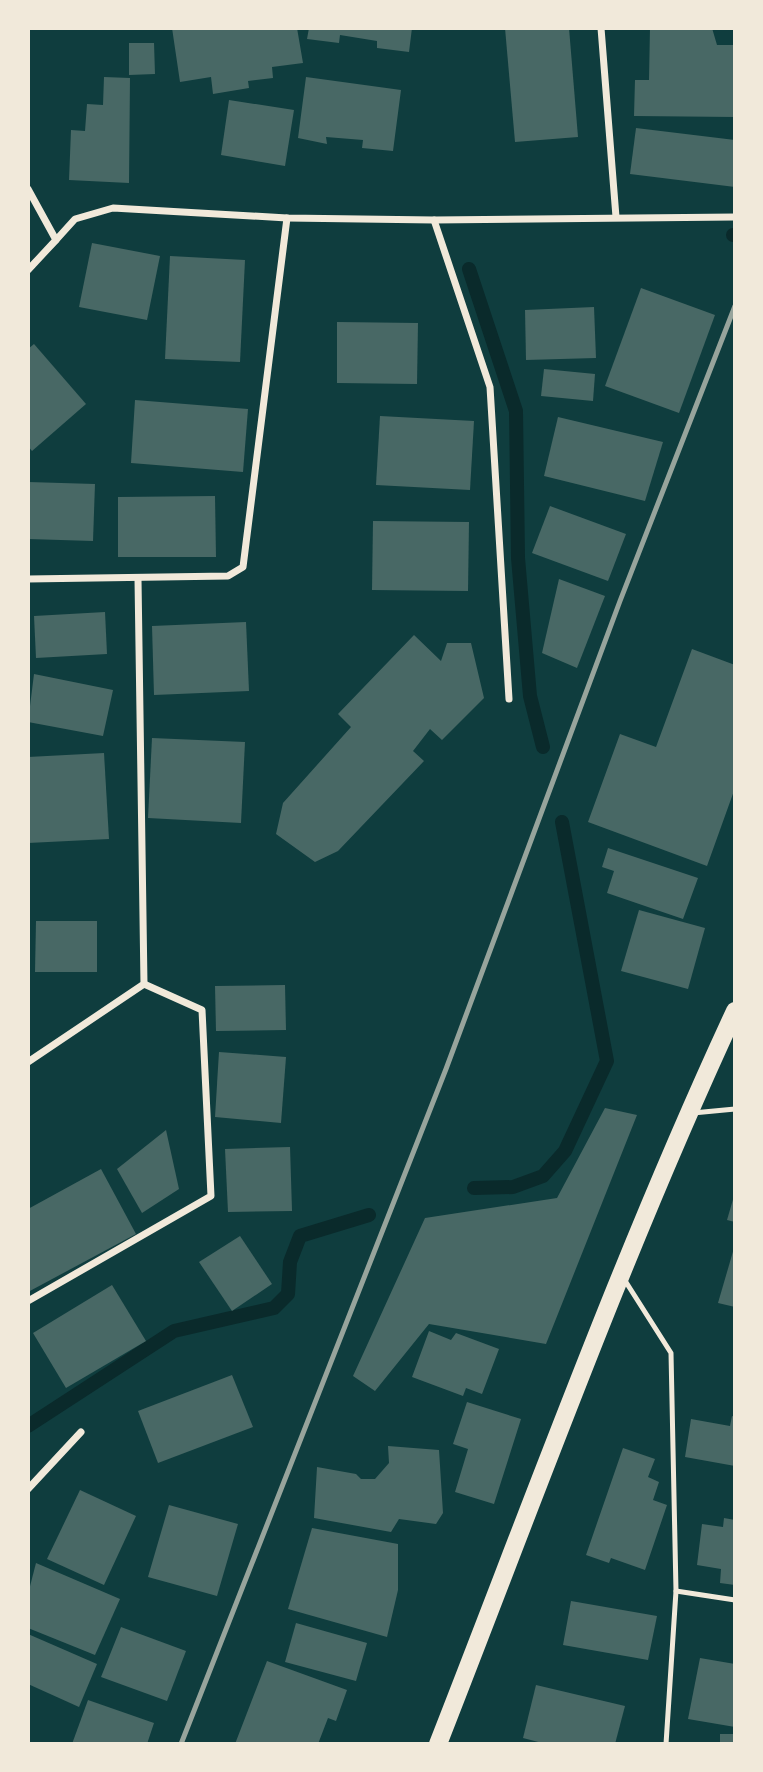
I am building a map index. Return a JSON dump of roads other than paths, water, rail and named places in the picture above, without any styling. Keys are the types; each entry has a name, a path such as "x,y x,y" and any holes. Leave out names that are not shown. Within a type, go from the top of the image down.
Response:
{"main road":[{"path":"438,1744 621,1275 687,1114 735,1011"}],"street":[{"path":"601,28 616,217"},
{"path":"28,189 56,240"},
{"path":"28,268 75,219 113,208 287,218 434,220 735,217"},
{"path":"28,579 228,576 243,567 287,218"},
{"path":"434,220 490,387 509,699"},
{"path":"138,579 144,984"},
{"path":"28,1062 144,984"},
{"path":"28,1301 211,1196 202,1010 144,984"},
{"path":"28,1489 81,1432"}],"lane":[{"path":"687,1114 735,1109"},
{"path":"621,1275 671,1353 676,1591 666,1744"},
{"path":"676,1591 735,1600"}],"waterway":[{"path":"469,269 516,411 518,558 530,696 543,747"},
{"path":"474,1188 513,1187 543,1176 565,1151 607,1061 562,822"},
{"path":"28,1426 174,1331 274,1308 288,1294 290,1262 300,1236 369,1215"}],"railway":[{"path":"181,1744 446,1069 620,601 735,306"}]}
